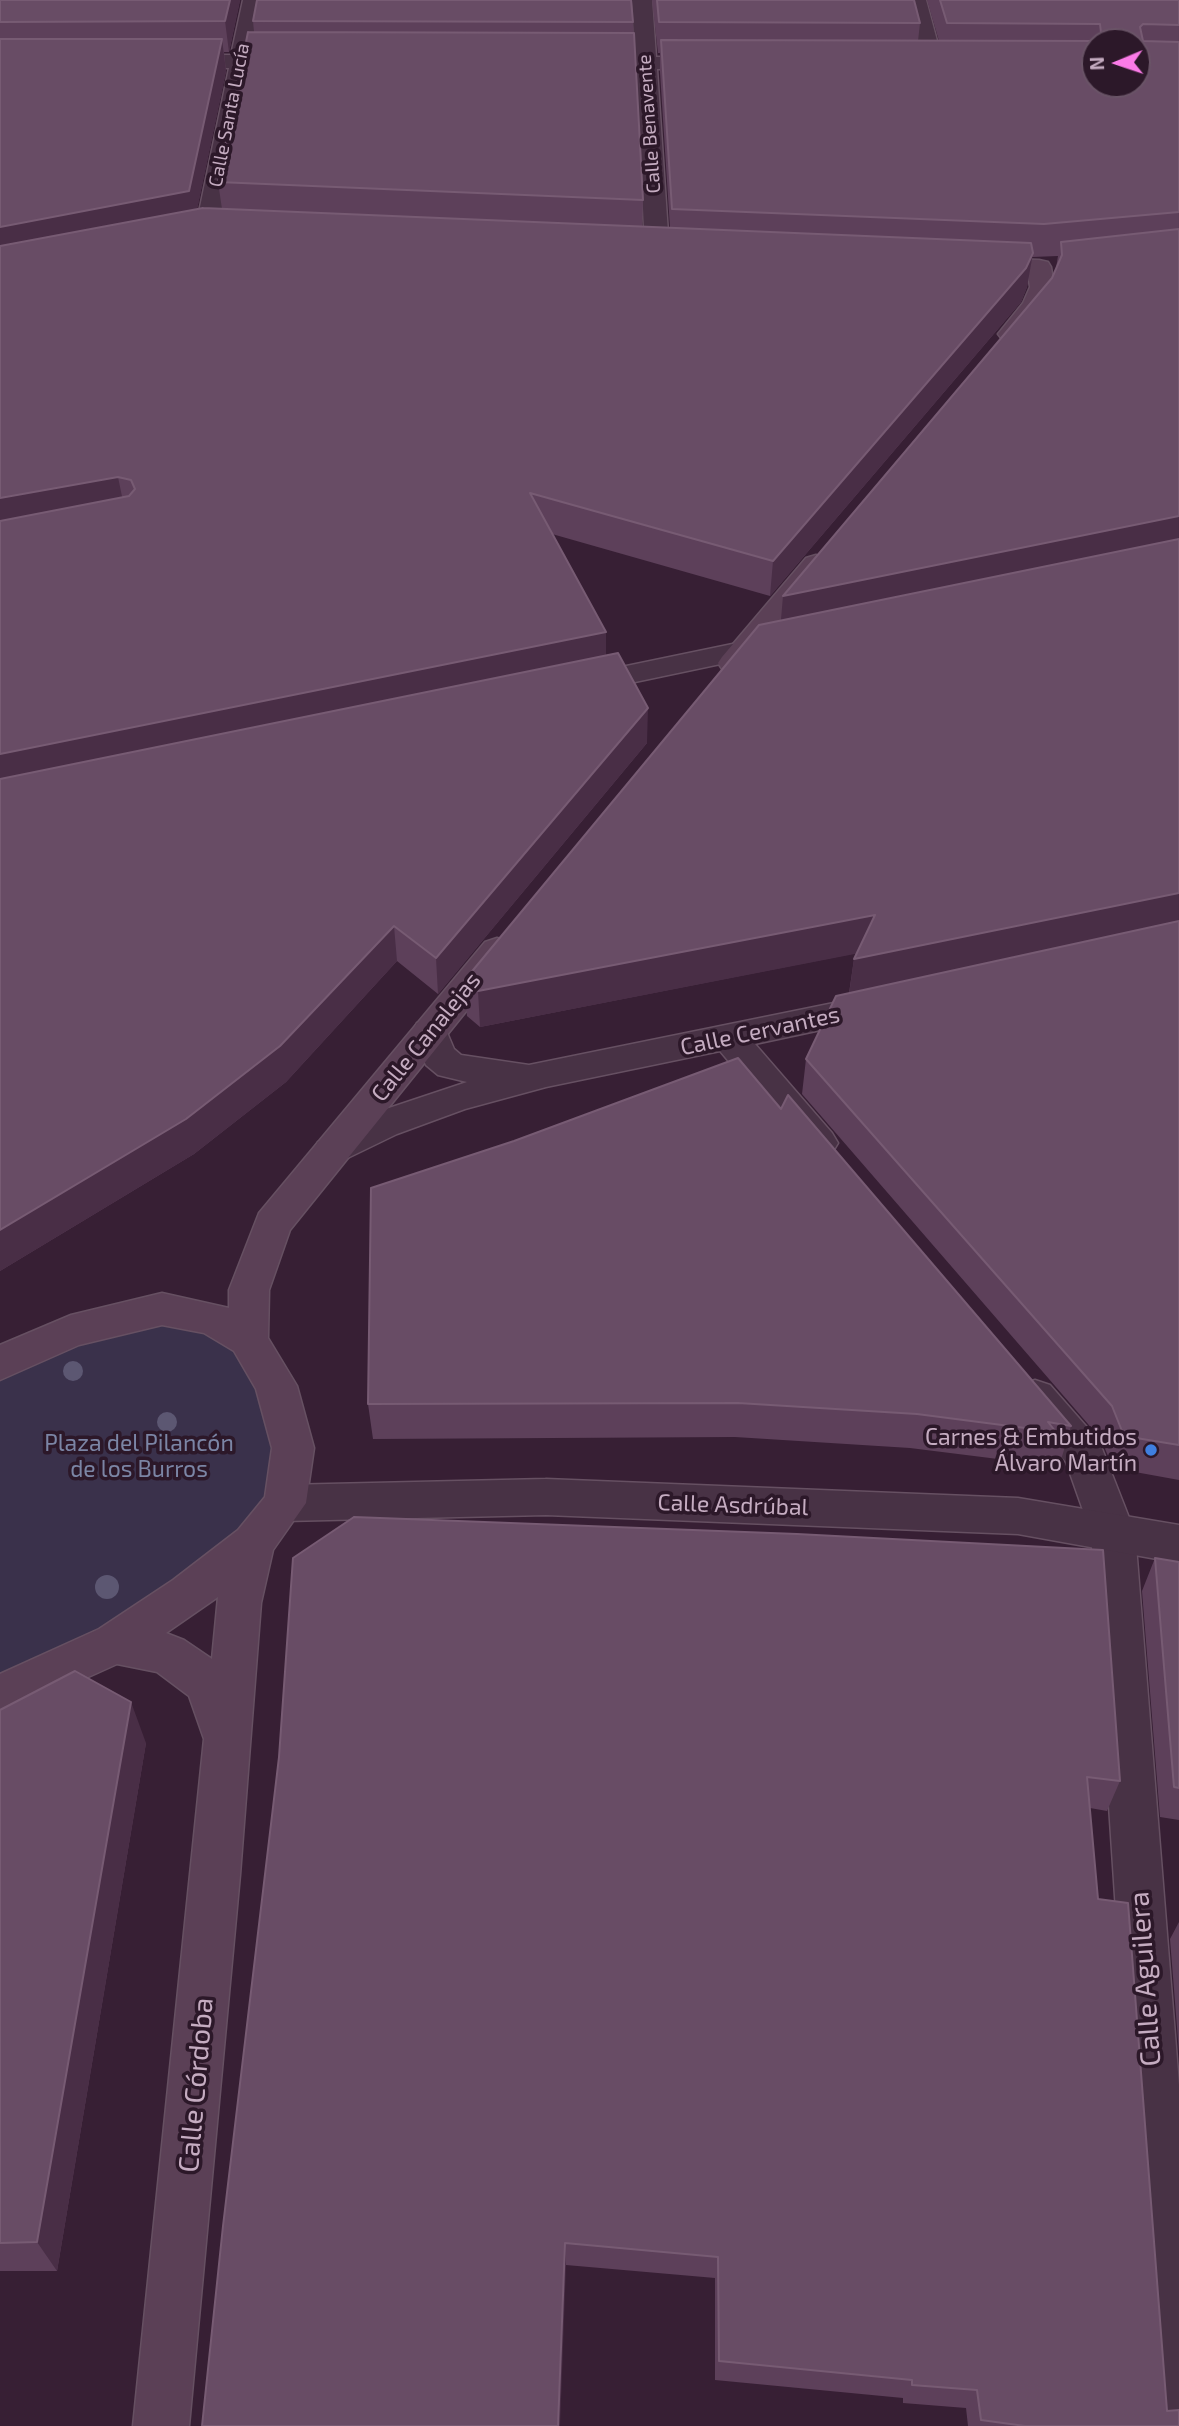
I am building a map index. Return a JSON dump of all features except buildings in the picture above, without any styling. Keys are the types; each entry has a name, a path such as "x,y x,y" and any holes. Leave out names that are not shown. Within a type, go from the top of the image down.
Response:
{"main road":[{"path":"181,236 206,231 234,232"},
{"path":"629,247 669,249"},
{"path":"956,263 1052,266 1035,305 990,358"},
{"path":"716,683 838,537"},
{"name":"Calle Canalejas","path":"248,1340 249,1290 273,1224 513,930"},
{"path":"0,1363 71,1331 162,1310 214,1319 248,1340 276,1386 293,1448 285,1503 253,1543 189,1594 115,1643 0,1696"},
{"name":"Calle Córdoba","path":"161,2426 228,1745 239,1603 253,1543"},
{"name":"Calle Córdoba","path":"115,1643 168,1654 208,1683 228,1745"}],"street":[{"name":"Calle Santa Lucía","path":"206,231 253,0"},
{"name":"Calle Benavente","path":"642,0 645,64 669,249"},
{"path":"916,0 932,63"},
{"path":"159,61 323,62"},
{"path":"561,63 727,64"},
{"path":"905,63 960,64"},
{"path":"546,692 807,637"},
{"name":"Calle Cervantes","path":"331,1152 384,1124 457,1098 546,1074 906,1000"},
{"name":"Calle Cervantes","path":"430,1032 439,1056 451,1066 491,1073 546,1074"},
{"path":"729,1038 838,1166"},
{"name":"Calle Aguilera","path":"1011,1368 1084,1453 1113,1533 1178,2426"},
{"name":"Calle Asdrúbal","path":"285,1503 545,1497 1018,1516 1179,1544"}],"green space":[{"name":"Plaza del Pilancón de los Burros","path":"162,1309 248,1340 293,1448 253,1543 0,1696 0,1363"}],"place":[{"name":"Carnes & Embutidos Álvaro Martín","path":"1151,1450"}]}
